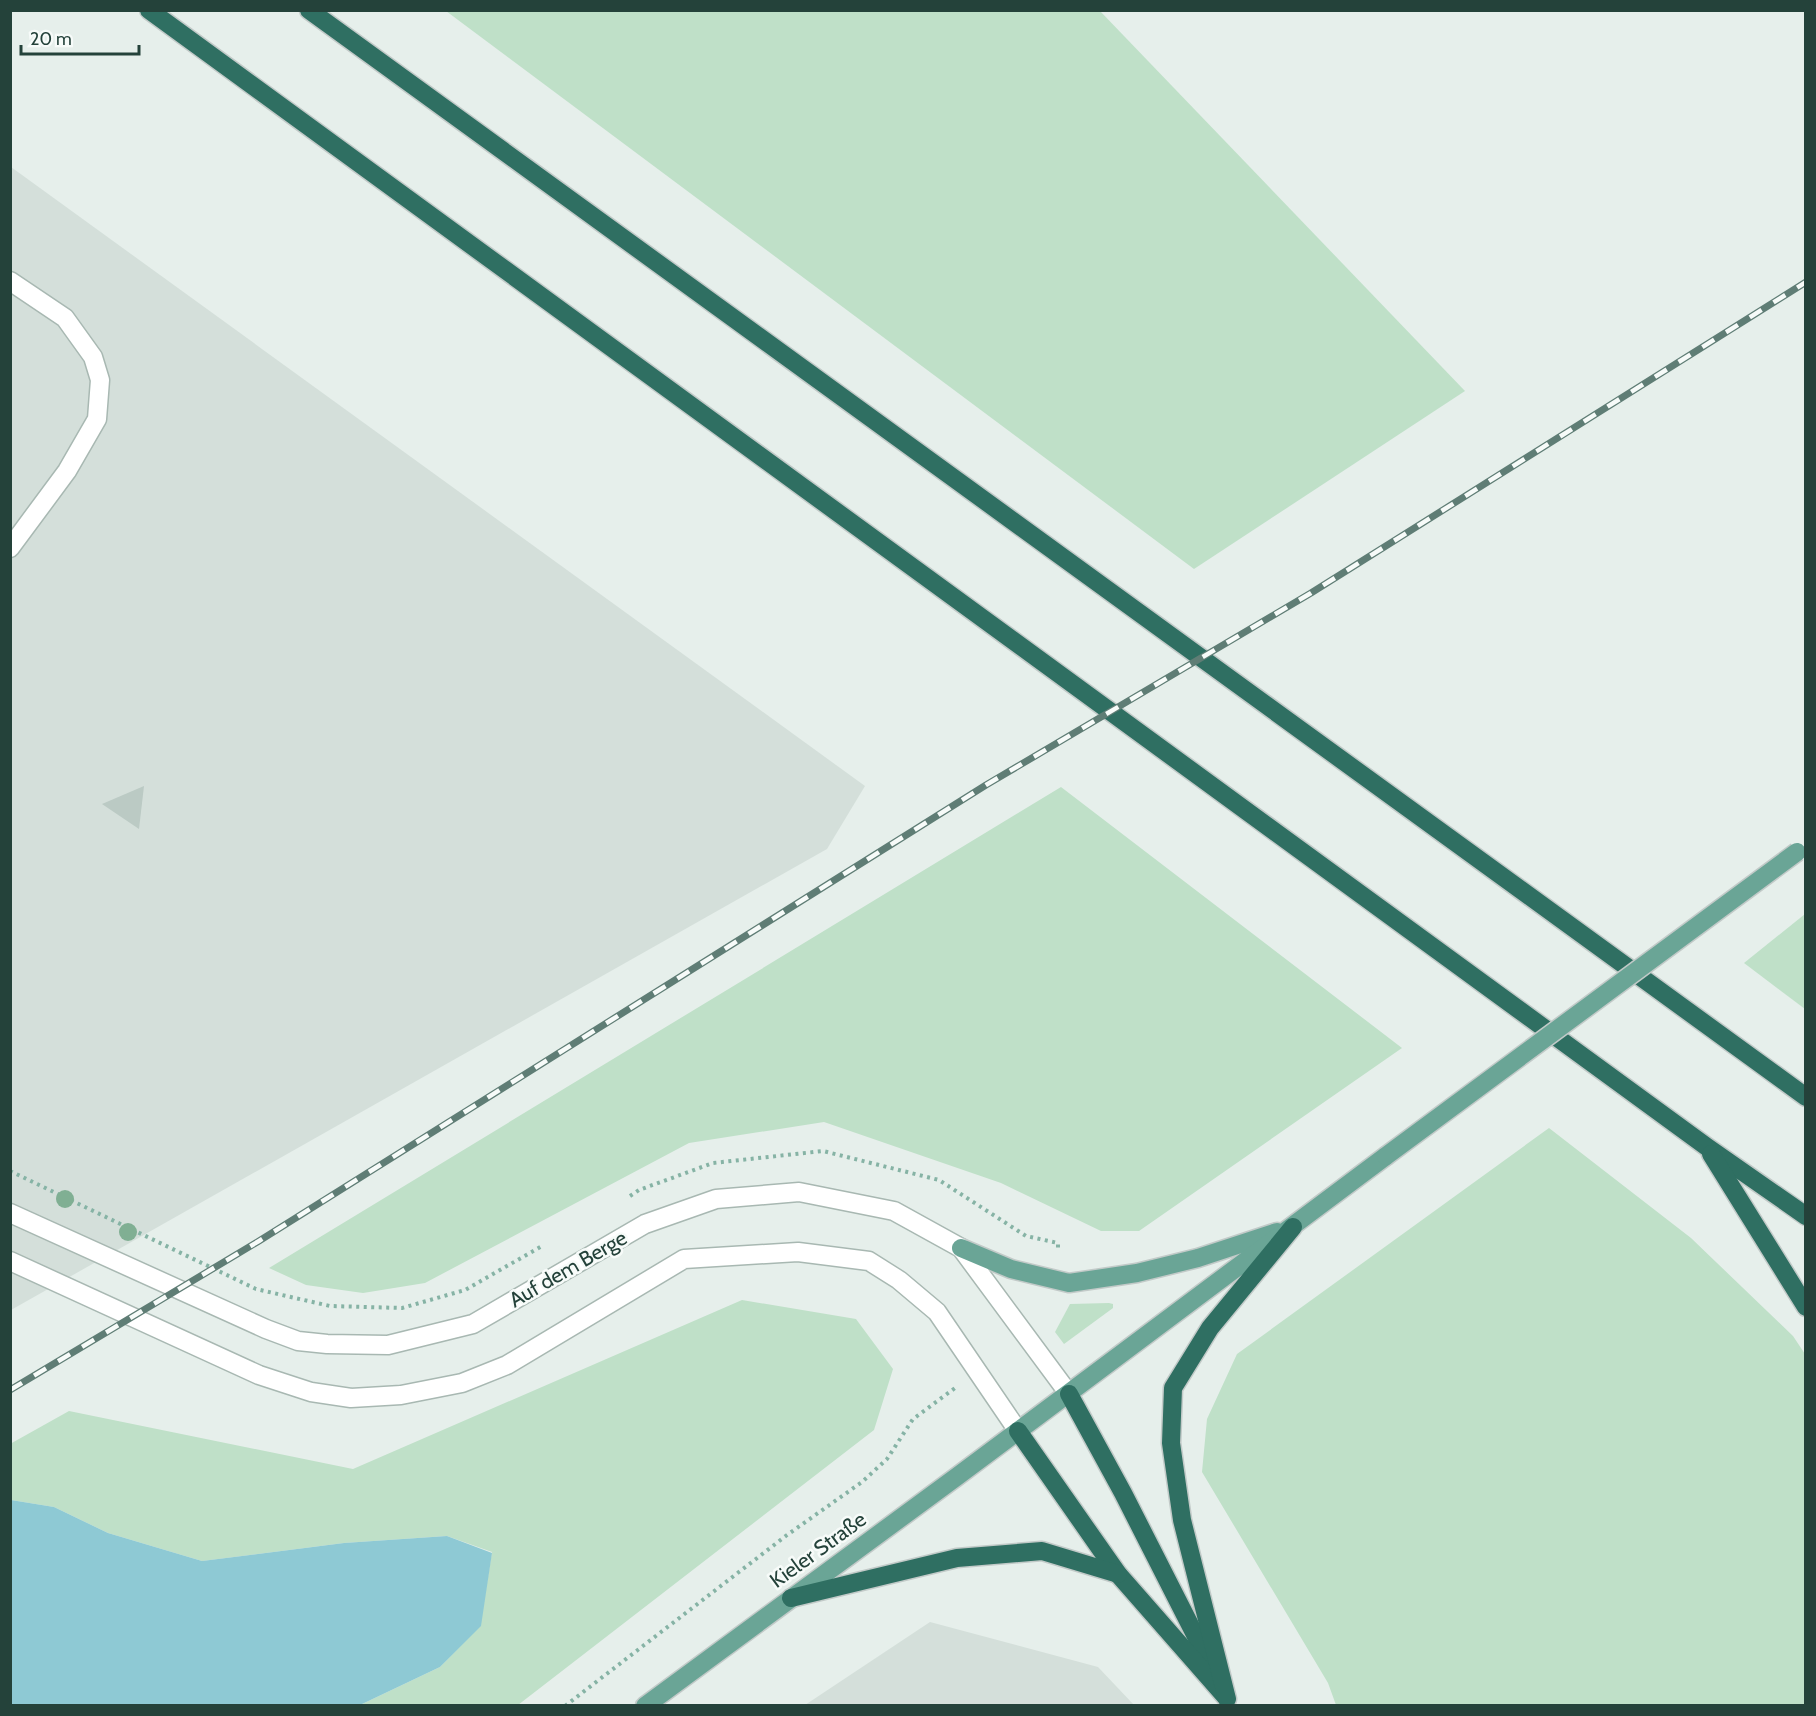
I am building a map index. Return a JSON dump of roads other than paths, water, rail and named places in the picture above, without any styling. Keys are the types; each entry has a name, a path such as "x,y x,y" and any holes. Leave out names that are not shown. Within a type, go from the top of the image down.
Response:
{"highway":[{"path":"149,10 1707,1148 1806,1216"},
{"path":"309,10 1782,1080 1806,1095"},
{"path":"1707,1148 1806,1307"},
{"path":"1230,1702 1182,1520 1171,1443 1173,1388 1210,1328 1293,1227"},
{"path":"1069,1394 1123,1493 1230,1702"},
{"path":"1018,1431 1118,1574 1230,1702"},
{"path":"791,1598 957,1558 1042,1551 1118,1574"}],"main road":[{"name":"Kieler Straße","path":"645,1706 1069,1394 1801,849"},
{"path":"962,1248 1011,1269 1069,1283 1137,1273 1198,1258 1293,1227"}],"street":[{"path":"10,281 65,318 93,357 100,380 97,419 67,471 10,548"},
{"name":"Auf dem Berge","path":"10,1213 266,1329 298,1341 388,1345 473,1324 645,1224 716,1199 799,1192 894,1210 962,1248 1069,1394"},
{"path":"10,1261 260,1375 311,1392 351,1398 401,1395 462,1383 507,1365 684,1258 798,1252 869,1261 899,1280 937,1312 1018,1431"}],"water":[{"path":"11,1500 54,1507 108,1533 202,1561 344,1543 447,1536 492,1553 481,1626 440,1667 360,1705 11,1705"}],"railway":[{"path":"10,1390 259,1241 986,785 1311,593 1806,282"}]}
